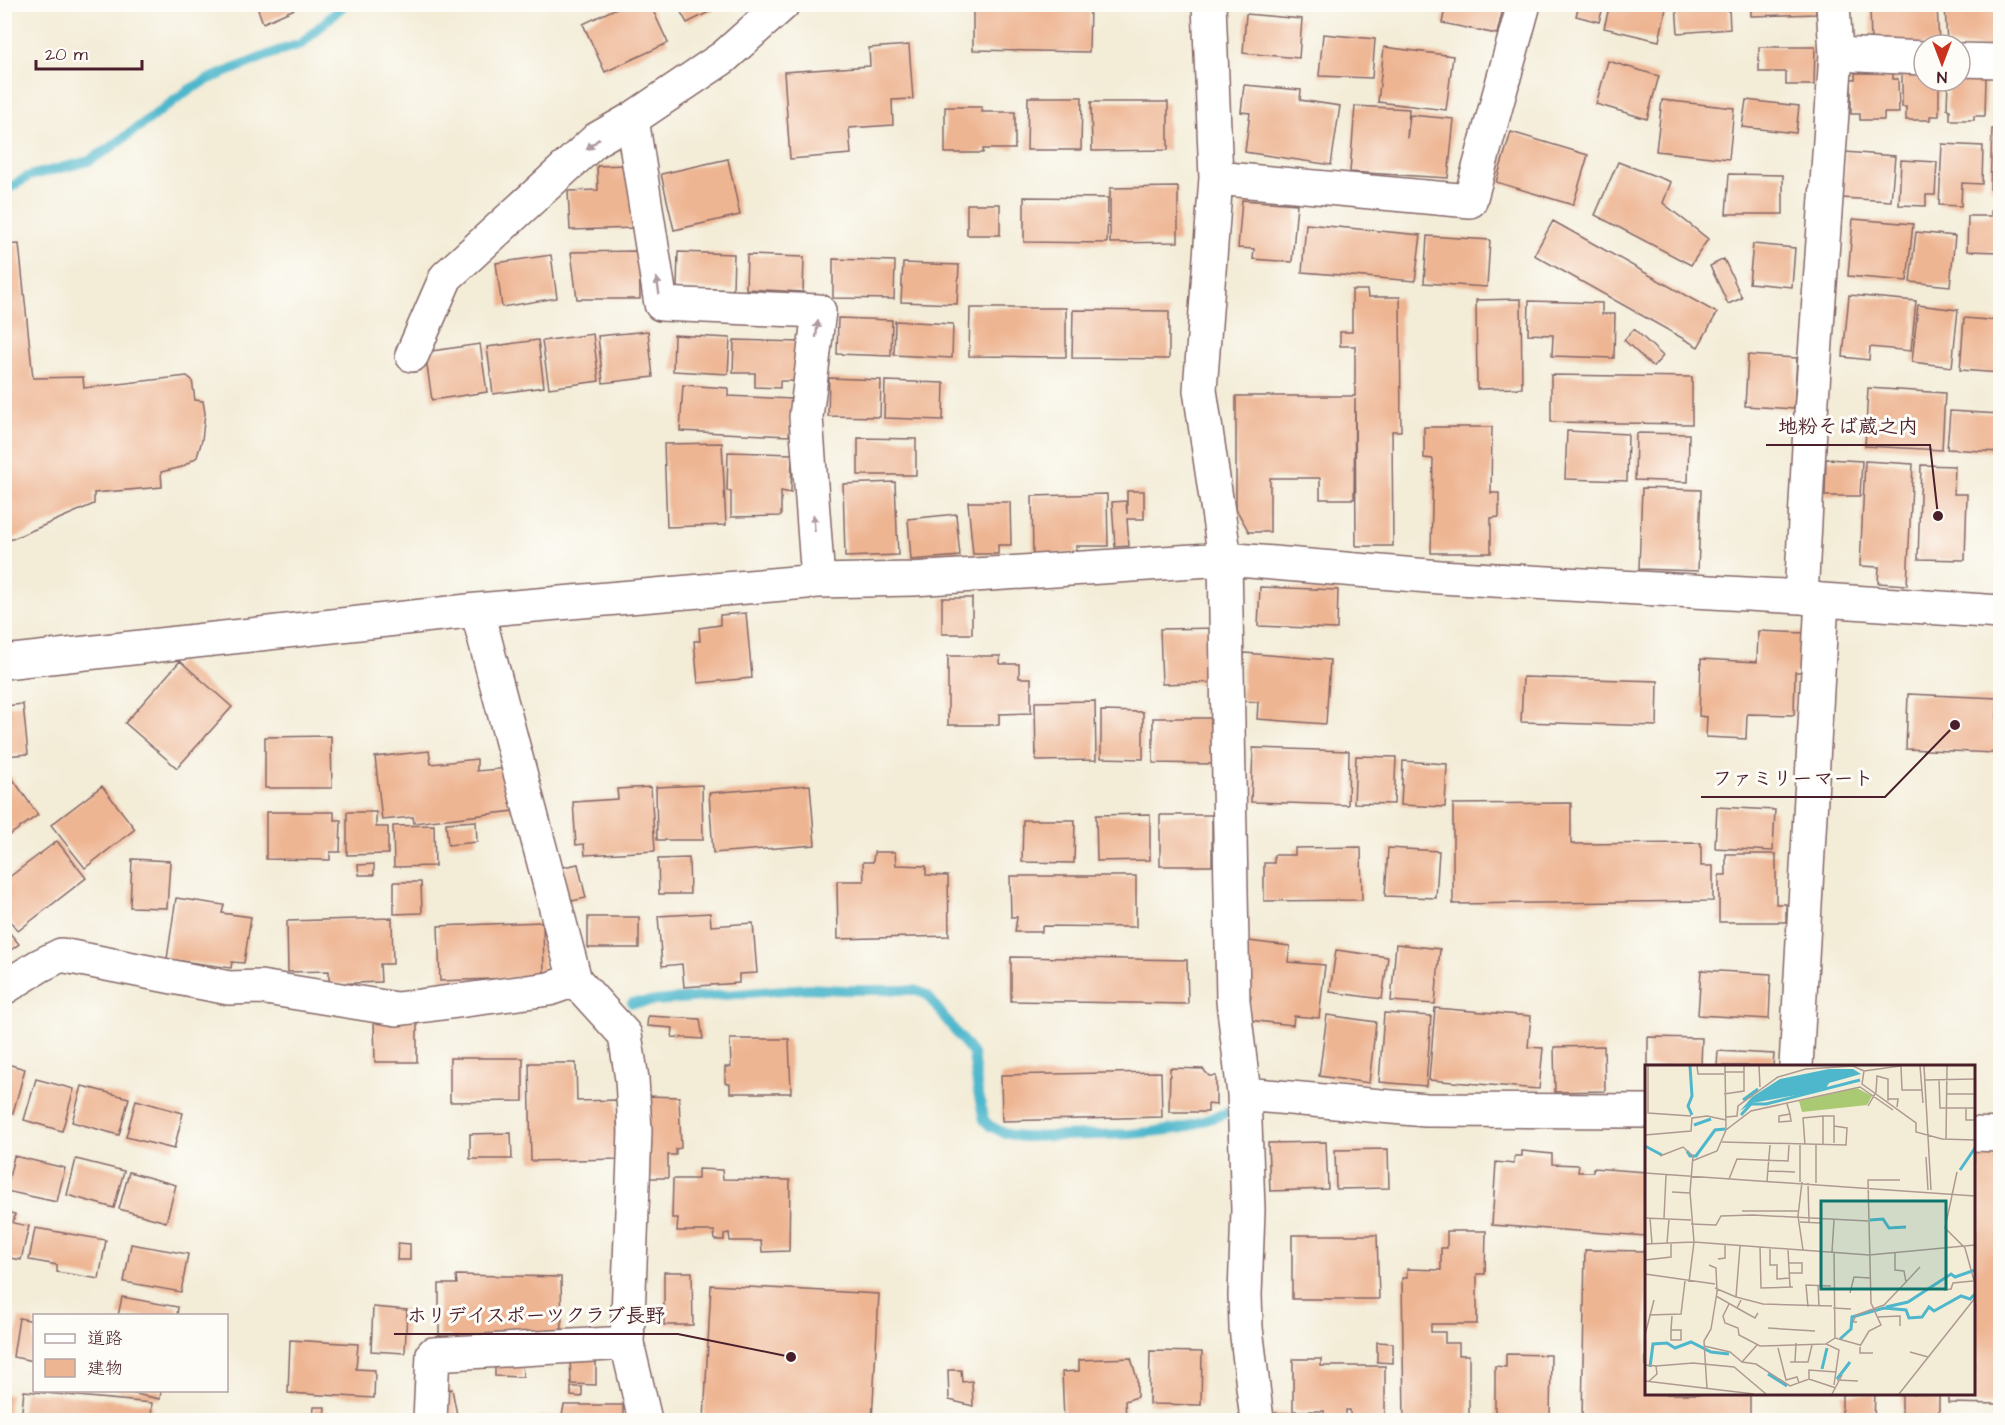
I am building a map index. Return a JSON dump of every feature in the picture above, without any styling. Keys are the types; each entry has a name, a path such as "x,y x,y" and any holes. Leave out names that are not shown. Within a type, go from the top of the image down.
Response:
{"street":[{"path":"412,356 446,277 597,139 632,119 724,57 783,4"},
{"path":"1209,4 1215,178 1200,390 1225,559 1233,1001 1244,1094 1248,1210 1246,1328 1257,1420"},
{"path":"1215,178 1470,201 1524,4"},
{"path":"1796,1065 1811,599 1810,417 1836,54 1833,4"},
{"path":"1836,54 1912,57"},
{"path":"1972,60 2001,61"},
{"path":"632,119 661,304 819,311 806,417 818,581"},
{"path":"4,662 477,610 818,581 913,579 1225,559 1440,578 2001,612"},
{"path":"477,610 575,980 625,1035 632,1079 635,1131 627,1342 645,1420"},
{"path":"4,988 61,955 229,988 260,987 397,1009 549,989 575,980"},
{"path":"1244,1094 1426,1110 1645,1111"},
{"path":"1975,1134 2001,1135"},
{"path":"429,1420 433,1354 627,1342"}],"building":[{"path":"256,4 306,4 263,23"},
{"path":"625,4 650,4 668,43 605,72 583,24"},
{"path":"973,4 1090,4 1089,52 973,50"},
{"path":"1446,4 1504,4 1497,34 1442,23"},
{"path":"1579,4 1604,4 1599,22 1576,16"},
{"path":"1610,4 1667,4 1659,41 1604,28"},
{"path":"1676,4 1738,4 1729,9 1730,29 1678,33"},
{"path":"1751,4 1816,4 1816,14 1751,16"},
{"path":"1870,4 1937,4 1938,33 1912,33 1912,45 1871,46"},
{"path":"1945,4 2000,4 2000,48 1972,46 1972,33 1946,33"},
{"path":"677,5 723,5 687,23"},
{"path":"1246,14 1302,19 1299,58 1243,53"},
{"path":"1323,34 1375,39 1372,78 1319,76"},
{"path":"909,45 913,99 892,100 893,125 849,128 851,154 790,159 784,72 870,66 869,48"},
{"path":"1384,47 1453,56 1446,110 1378,102"},
{"path":"1759,47 1815,47 1814,85 1786,85 1786,72 1759,72"},
{"path":"1608,61 1659,76 1647,119 1596,104"},
{"path":"1902,72 1912,72 1912,93 1939,93 1939,116 1930,116 1930,120 1906,120 1906,107 1902,107"},
{"path":"1855,73 1893,73 1893,79 1898,79 1899,113 1884,113 1884,120 1860,120 1860,114 1851,114 1851,79 1855,79"},
{"path":"1972,76 1986,77 1985,116 1974,116 1974,120 1950,120 1950,110 1947,109 1948,93 1972,93"},
{"path":"1244,85 1301,90 1300,100 1340,106 1331,165 1245,152 1250,113 1241,112"},
{"path":"1028,97 1082,97 1081,150 1027,150"},
{"path":"1662,100 1734,108 1729,159 1656,151"},
{"path":"1746,100 1799,106 1796,133 1742,127"},
{"path":"1091,102 1168,102 1168,150 1092,151"},
{"path":"1355,106 1409,109 1407,139 1410,115 1454,119 1448,178 1350,172"},
{"path":"945,107 982,107 982,112 1015,112 1015,149 983,149 983,153 945,153"},
{"path":"1992,129 2000,129 2000,190 1990,189"},
{"path":"1511,132 1588,155 1573,205 1496,182"},
{"path":"1942,144 1983,146 1982,184 1962,183 1961,206 1939,205"},
{"path":"1845,152 1895,156 1891,201 1842,198"},
{"path":"728,159 740,215 674,230 661,174"},
{"path":"1901,160 1937,162 1935,195 1926,195 1926,206 1899,205"},
{"path":"1618,162 1671,182 1663,203 1708,239 1691,265 1595,215"},
{"path":"626,165 635,228 570,230 568,191 598,190 597,166"},
{"path":"1729,174 1783,175 1783,214 1726,214"},
{"path":"1178,187 1178,242 1110,243 1110,188"},
{"path":"1024,197 1108,198 1107,243 1024,242"},
{"path":"1242,200 1297,204 1292,262 1253,259 1254,249 1238,248"},
{"path":"967,204 1000,204 1000,235 967,235"},
{"path":"1991,211 2000,211 2000,252 1967,251 1968,216 1991,216"},
{"path":"1853,219 1913,224 1907,281 1848,276"},
{"path":"1553,221 1717,313 1698,347 1534,255"},
{"path":"1306,224 1421,235 1415,281 1302,272"},
{"path":"1916,232 1955,236 1950,286 1910,282"},
{"path":"1427,236 1490,240 1487,287 1424,283"},
{"path":"19,244 33,378 83,377 84,388 187,376 192,380 195,400 203,401 205,413 202,440 197,457 182,467 161,472 162,487 94,493 94,504 5,542 5,245"},
{"path":"1753,244 1795,248 1792,287 1749,283"},
{"path":"639,251 640,299 577,299 571,252"},
{"path":"678,252 734,254 733,290 677,288"},
{"path":"551,255 557,298 502,307 496,263"},
{"path":"747,255 804,257 803,292 746,289"},
{"path":"833,259 895,261 894,299 833,298"},
{"path":"1724,259 1742,298 1728,304 1710,266"},
{"path":"903,263 959,265 957,304 901,302"},
{"path":"1352,290 1367,290 1368,297 1400,297 1401,431 1392,431 1393,546 1356,546 1355,399 1354,499 1320,499 1320,478 1270,478 1270,532 1249,532 1236,509 1236,396 1355,396 1355,346 1340,346 1340,332 1352,332"},
{"path":"1849,295 1916,301 1911,351 1870,347 1869,360 1843,357"},
{"path":"1521,299 1522,388 1477,389 1476,300"},
{"path":"1529,301 1602,303 1602,314 1615,314 1614,358 1552,356 1553,335 1528,334"},
{"path":"1918,305 1958,310 1952,367 1912,362"},
{"path":"970,308 1066,308 1066,357 969,356"},
{"path":"1073,310 1169,311 1169,359 1072,358"},
{"path":"838,318 892,320 891,356 837,354"},
{"path":"1964,318 2000,321 2000,373 1960,370"},
{"path":"895,321 953,324 952,358 894,355"},
{"path":"1634,329 1663,356 1653,367 1624,340"},
{"path":"648,331 653,377 603,383 598,336"},
{"path":"593,334 599,381 549,388 542,341"},
{"path":"674,335 730,338 728,374 673,371"},
{"path":"538,340 544,387 493,394 487,347"},
{"path":"734,340 801,342 799,381 780,381 780,388 755,387 755,373 733,373"},
{"path":"480,344 487,392 432,400 425,352"},
{"path":"1748,355 1797,358 1794,409 1745,406"},
{"path":"1551,375 1692,377 1692,424 1551,422"},
{"path":"829,378 881,380 880,417 828,416"},
{"path":"885,381 944,383 943,420 884,418"},
{"path":"683,385 728,388 728,396 791,399 789,436 680,431"},
{"path":"1868,388 1945,393 1942,450 1865,446"},
{"path":"1950,411 2000,414 2000,452 1947,449"},
{"path":"1424,427 1492,427 1491,493 1499,493 1499,517 1491,518 1491,553 1431,553 1433,459 1424,458"},
{"path":"1567,431 1628,434 1627,481 1565,479"},
{"path":"1636,433 1689,434 1688,482 1635,480"},
{"path":"858,438 916,439 916,475 858,475"},
{"path":"722,443 726,525 667,527 664,444"},
{"path":"728,452 792,454 791,493 781,491 781,516 731,517 731,492 727,491"},
{"path":"1826,459 1862,461 1860,496 1825,496"},
{"path":"1865,461 1913,464 1907,585 1878,583 1879,567 1860,566"},
{"path":"1921,465 1955,466 1954,494 1967,494 1965,560 1918,559"},
{"path":"895,482 898,555 845,557 843,484"},
{"path":"1642,488 1701,490 1698,571 1639,569"},
{"path":"1127,491 1144,491 1144,519 1127,519 1129,546 1115,547 1112,502 1126,501 1127,514"},
{"path":"1107,494 1108,546 1076,546 1076,553 1033,555 1032,496"},
{"path":"968,502 1010,502 1011,545 998,545 998,554 973,554"},
{"path":"956,514 960,556 911,560 908,519"},
{"path":"1260,587 1338,590 1337,629 1258,626"},
{"path":"942,598 972,598 972,634 942,634"},
{"path":"746,613 752,678 698,683 694,641 700,641 699,628 720,625 720,615"},
{"path":"1219,628 1221,682 1162,684 1160,629"},
{"path":"1758,631 1805,633 1803,672 1795,672 1794,715 1747,714 1746,739 1706,737 1707,717 1699,716 1701,659 1757,662"},
{"path":"1244,653 1330,660 1326,724 1257,719 1258,702 1241,701"},
{"path":"948,656 1000,656 1000,664 1019,664 1019,678 1031,678 1031,713 999,714 999,725 948,725"},
{"path":"180,661 232,707 177,768 125,723"},
{"path":"1523,677 1658,681 1657,726 1521,722"},
{"path":"1908,694 1998,698 1995,753 1906,749"},
{"path":"1095,701 1096,760 1036,761 1035,702"},
{"path":"23,704 28,754 4,756 4,706"},
{"path":"1101,711 1143,712 1143,759 1101,758"},
{"path":"1153,718 1214,718 1214,764 1153,763"},
{"path":"331,736 332,788 265,788 265,737"},
{"path":"1253,748 1349,751 1348,805 1251,802"},
{"path":"429,751 431,764 477,759 477,771 509,768 514,811 414,823 413,817 382,820 375,757"},
{"path":"1356,756 1396,757 1394,804 1354,803"},
{"path":"1403,761 1447,764 1445,807 1401,805"},
{"path":"8,772 38,815 4,839 4,774"},
{"path":"702,785 703,840 657,840 656,787"},
{"path":"810,785 815,845 713,853 709,793"},
{"path":"102,786 135,829 85,868 51,825"},
{"path":"651,787 655,851 585,855 584,844 576,845 573,802 618,799 617,789"},
{"path":"1571,803 1571,844 1701,843 1701,866 1713,866 1713,901 1453,904 1453,804"},
{"path":"1717,807 1775,810 1773,851 1715,848"},
{"path":"266,812 334,812 334,820 341,820 340,852 330,852 330,860 266,859"},
{"path":"347,812 376,812 376,827 388,827 388,854 347,855"},
{"path":"1150,814 1150,860 1097,861 1096,815"},
{"path":"1160,815 1212,815 1212,866 1160,866"},
{"path":"1023,820 1075,820 1074,863 1022,862"},
{"path":"476,821 477,842 448,845 446,823"},
{"path":"434,825 435,866 394,867 393,826"},
{"path":"57,841 86,878 18,931 4,913 4,881"},
{"path":"1361,847 1362,900 1264,901 1264,863 1274,863 1274,855 1295,855 1295,848"},
{"path":"1388,848 1439,851 1436,898 1385,896"},
{"path":"874,852 895,852 896,865 926,866 926,875 948,876 949,936 838,939 837,881 864,881 863,862 873,862"},
{"path":"1726,854 1776,854 1776,904 1786,904 1786,922 1719,922 1719,875 1726,875"},
{"path":"689,858 690,894 659,894 658,859"},
{"path":"132,859 170,861 167,908 130,907"},
{"path":"374,864 374,875 359,875 358,865"},
{"path":"578,864 586,898 562,903 554,869"},
{"path":"1010,876 1136,876 1136,927 1042,926 1042,932 1015,932 1017,917 1011,917"},
{"path":"394,882 421,882 422,913 394,914"},
{"path":"176,898 224,905 222,913 251,917 244,963 232,962 231,968 167,959"},
{"path":"710,913 711,926 753,923 757,973 739,974 739,983 684,987 682,964 662,966 658,916"},
{"path":"588,917 639,917 639,948 588,948"},
{"path":"392,918 393,964 380,964 381,982 329,984 329,971 288,972 287,921"},
{"path":"543,922 544,977 440,981 438,926"},
{"path":"4,926 19,944 4,955"},
{"path":"1248,941 1290,946 1288,962 1325,965 1319,1018 1294,1016 1293,1025 1248,1020 1251,996 1243,995"},
{"path":"1396,944 1440,949 1435,1004 1391,1001"},
{"path":"1336,950 1388,957 1382,999 1330,992"},
{"path":"1011,957 1187,960 1188,1004 1011,1001"},
{"path":"1701,970 1771,974 1769,1019 1698,1015"},
{"path":"1435,1008 1531,1016 1528,1047 1543,1048 1539,1089 1429,1080"},
{"path":"1384,1013 1431,1016 1426,1086 1379,1082"},
{"path":"1327,1015 1376,1022 1369,1083 1319,1076"},
{"path":"648,1016 700,1019 703,1039 672,1037 673,1028 647,1026"},
{"path":"417,1019 417,1062 375,1062 374,1020"},
{"path":"1648,1037 1702,1038 1701,1065 1648,1065"},
{"path":"730,1039 789,1039 791,1093 730,1093 730,1084 725,1083 725,1067 731,1067"},
{"path":"1604,1046 1605,1091 1555,1092 1554,1047"},
{"path":"1718,1051 1774,1054 1773,1065 1717,1065"},
{"path":"450,1058 523,1058 523,1101 450,1102"},
{"path":"4,1063 25,1069 13,1113 4,1111"},
{"path":"529,1063 576,1063 577,1101 617,1100 618,1159 531,1161"},
{"path":"1170,1068 1203,1069 1209,1076 1216,1076 1216,1105 1208,1104 1208,1112 1169,1112"},
{"path":"1161,1072 1162,1117 1002,1121 1001,1075"},
{"path":"36,1079 74,1089 62,1131 24,1120"},
{"path":"82,1086 129,1098 119,1135 72,1122"},
{"path":"646,1096 679,1097 681,1148 676,1149 676,1155 668,1155 668,1178 644,1178"},
{"path":"136,1100 183,1113 174,1149 126,1137"},
{"path":"511,1133 512,1159 470,1159 470,1134"},
{"path":"1326,1142 1328,1189 1270,1191 1268,1143"},
{"path":"1388,1149 1389,1188 1336,1189 1335,1150"},
{"path":"1975,1149 2000,1149 2000,1404 1948,1403 1948,1395 1975,1395"},
{"path":"1522,1151 1552,1154 1552,1164 1579,1165 1578,1172 1593,1172 1593,1168 1645,1172 1645,1236 1492,1225 1496,1162 1514,1164 1515,1156 1522,1156"},
{"path":"14,1156 65,1168 57,1202 6,1191"},
{"path":"76,1159 124,1171 114,1208 67,1195"},
{"path":"698,1169 722,1170 723,1179 790,1180 789,1251 762,1252 761,1241 730,1241 729,1233 724,1234 724,1240 715,1240 714,1231 677,1231 678,1218 672,1218 673,1179 698,1179"},
{"path":"129,1172 176,1185 166,1222 119,1209"},
{"path":"4,1212 15,1214 13,1223 29,1226 21,1260 4,1257"},
{"path":"35,1228 106,1240 99,1279 57,1272 57,1265 29,1260"},
{"path":"1447,1231 1486,1231 1485,1274 1477,1274 1477,1324 1431,1324 1431,1332 1445,1332 1445,1343 1459,1343 1459,1355 1469,1355 1469,1420 1404,1420 1402,1278 1407,1278 1407,1269 1441,1270 1441,1248 1447,1248"},
{"path":"1292,1235 1377,1235 1379,1299 1292,1299"},
{"path":"398,1243 410,1244 410,1260 397,1260"},
{"path":"131,1244 188,1254 181,1292 124,1282"},
{"path":"1585,1250 1645,1251 1645,1395 1750,1395 1750,1420 1582,1420"},
{"path":"664,1272 692,1272 693,1325 664,1325"},
{"path":"456,1275 561,1277 562,1335 451,1340 451,1336 439,1336 439,1284 457,1284"},
{"path":"711,1285 879,1294 872,1420 704,1420"},
{"path":"122,1297 178,1307 177,1314 118,1314"},
{"path":"373,1307 407,1310 405,1353 371,1351"},
{"path":"19,1318 33,1321 33,1361 13,1357"},
{"path":"290,1340 358,1344 356,1369 375,1370 374,1398 288,1393"},
{"path":"1377,1342 1393,1343 1393,1363 1377,1362"},
{"path":"1150,1351 1202,1352 1201,1405 1149,1404"},
{"path":"1506,1354 1551,1355 1550,1420 1495,1420 1495,1366 1506,1367"},
{"path":"570,1357 596,1357 596,1385 571,1384"},
{"path":"1131,1358 1137,1379 1137,1397 1125,1401 1126,1418 1064,1420 1062,1372 1079,1371 1079,1360"},
{"path":"495,1359 522,1360 523,1377 495,1376"},
{"path":"1293,1359 1321,1359 1321,1366 1385,1366 1385,1420 1350,1420 1350,1410 1346,1410 1346,1420 1324,1420 1324,1411 1293,1411"},
{"path":"948,1370 961,1370 962,1382 972,1381 973,1406 949,1400"},
{"path":"571,1387 582,1387 582,1397 571,1396"},
{"path":"452,1389 458,1420 437,1420 439,1390"},
{"path":"24,1391 152,1403 151,1420 21,1420"},
{"path":"126,1392 161,1392 160,1399"},
{"path":"4,1394 10,1394 8,1420 4,1420"},
{"path":"1842,1395 1875,1395 1874,1420 1842,1420"},
{"path":"1902,1395 1939,1395 1939,1420 1902,1420"},
{"path":"564,1405 623,1405 623,1420 537,1420 537,1416 562,1416"},
{"path":"314,1407 325,1407 324,1417 313,1417"},
{"path":"1270,1413 1289,1413 1289,1420 1270,1420"}],"waterway":[{"path":"4,191 29,176 89,161 187,91 209,79 301,44 345,4"},
{"path":"632,1003 808,988 915,990 927,995 973,1054 984,1120 1004,1133 1021,1137 1130,1134 1183,1128 1229,1112"}],"place":[{"name":"地粉そば蔵之内","path":"1938,516"},
{"name":"ファミリーマート","path":"1955,725"},
{"name":"ホリデイスポーツクラブ長野","path":"791,1357"}]}
